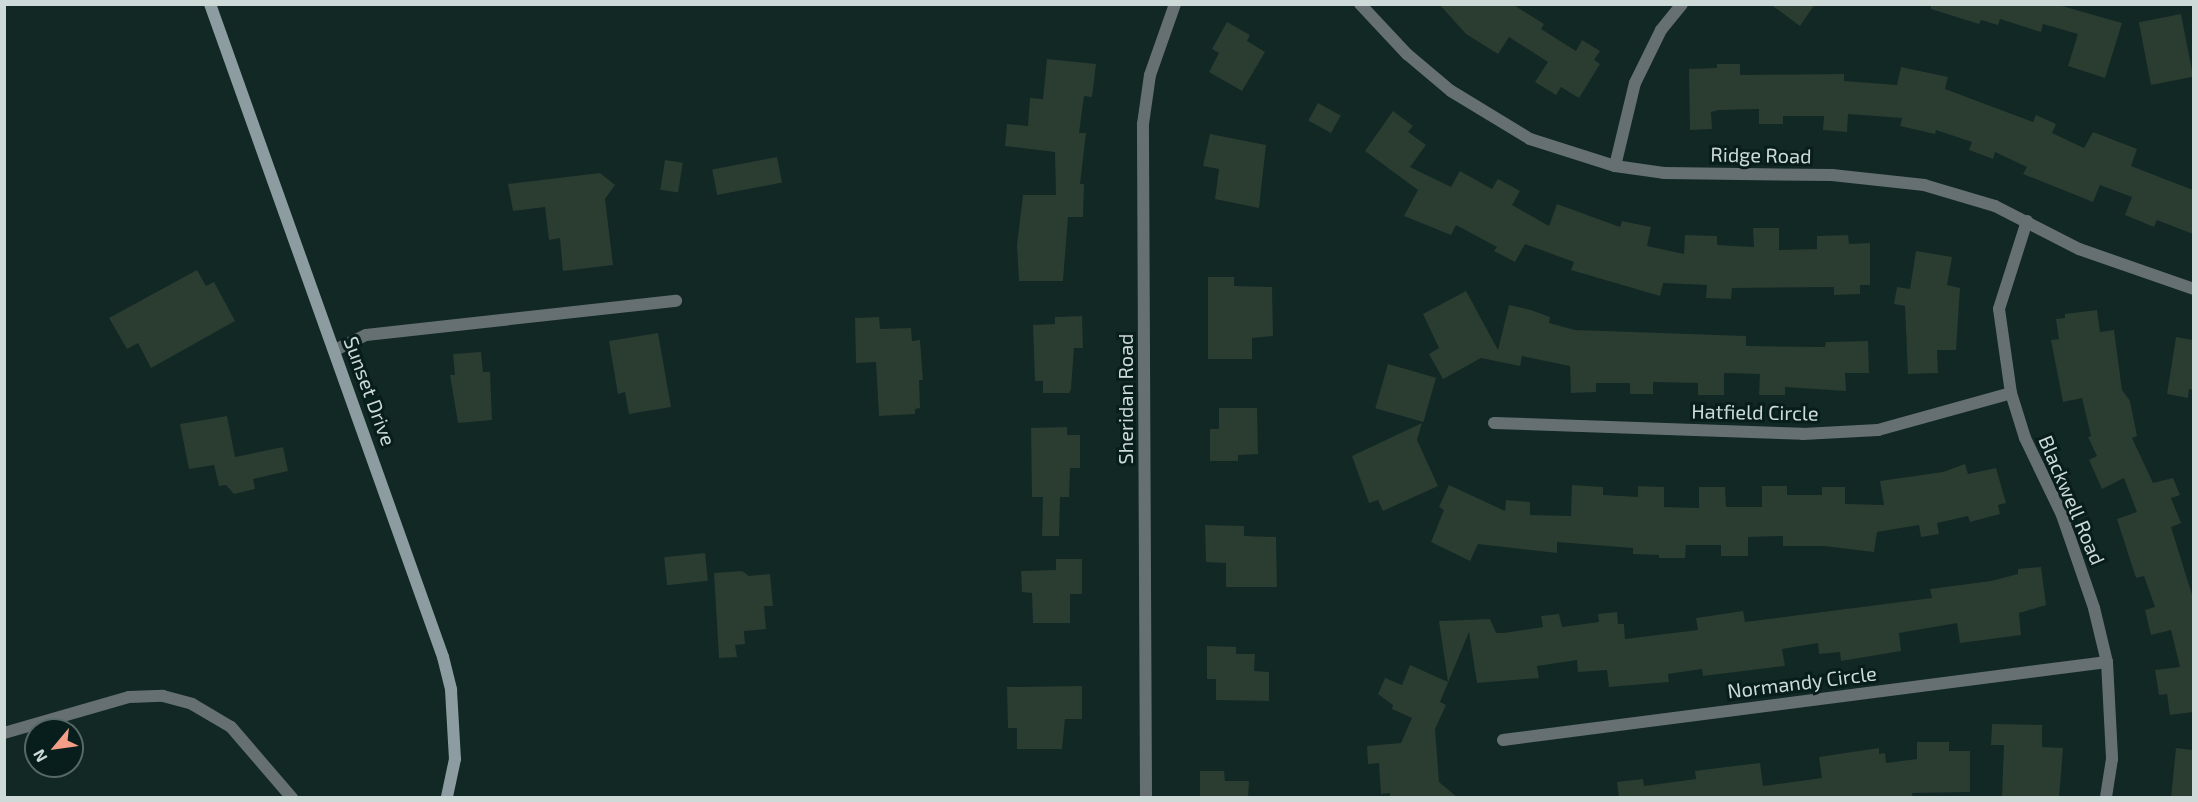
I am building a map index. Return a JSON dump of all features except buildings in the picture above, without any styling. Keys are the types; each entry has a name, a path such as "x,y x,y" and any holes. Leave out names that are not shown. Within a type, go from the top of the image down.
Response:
{"main road":[{"name":"Sunset Drive","path":"210,4 443,657 451,690 455,759 447,798"}],"street":[{"name":"Sheridan Road","path":"1146,798 1143,124 1150,75 1175,4"},
{"name":"Ridge Road","path":"1360,4 1407,54 1451,91 1530,140 1615,166 1664,173 1832,175 1924,185 1995,206 2027,220 2079,249 2193,289"},
{"path":"1615,166 1635,83 1660,30 1682,4"},
{"name":"Blackwell Road","path":"2027,220 2000,309 2011,393 2025,438 2069,536 2094,608 2107,662 2112,759 2106,798"},
{"path":"335,350 366,335 676,301"},
{"name":"Hatfield Circle","path":"1494,423 1803,434 1878,430 2011,393"},
{"name":"Normandy Circle","path":"1503,740 2107,662"},
{"path":"4,733 129,697 163,696 192,704 231,728 292,798"}]}
